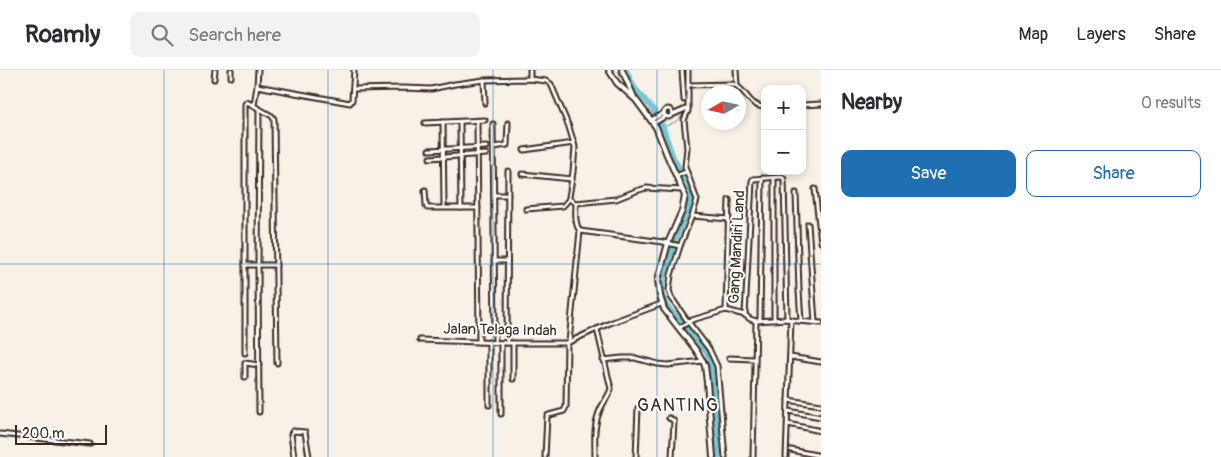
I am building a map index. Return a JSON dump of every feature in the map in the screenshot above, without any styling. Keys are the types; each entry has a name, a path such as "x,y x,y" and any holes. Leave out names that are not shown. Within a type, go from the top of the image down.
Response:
{"main road":[{"path":"609,70 614,79 636,100 653,121 685,196 682,211 669,243 658,280 658,288 661,304 664,309 680,327 703,361 707,382 713,457"},
{"path":"622,70 636,100"},
{"path":"623,88 628,86"}],"street":[{"path":"214,78 215,70"},
{"path":"231,70 231,77"},
{"path":"254,105 258,70"},
{"path":"257,86 349,103 352,102 354,70"},
{"path":"530,70 530,79"},
{"path":"682,70 688,108 684,120 687,148 685,172 697,200 679,245 669,290 671,297 688,322 710,349 718,366 725,457"},
{"path":"686,97 688,70"},
{"path":"736,70 737,85"},
{"path":"353,89 431,89 484,80 530,79 546,81 551,84 574,145 569,199 563,206 526,210"},
{"path":"484,80 485,103"},
{"path":"688,85 735,85"},
{"path":"746,96 754,104 761,107"},
{"path":"245,353 245,104 249,102 274,118 276,363"},
{"path":"806,105 821,104"},
{"path":"653,121 663,116 669,117 678,111 688,108"},
{"path":"259,109 258,265 260,412"},
{"path":"663,116 666,109 678,111"},
{"path":"671,110 672,115"},
{"path":"425,123 485,120"},
{"path":"477,121 479,342"},
{"path":"443,122 444,208"},
{"path":"460,122 461,208"},
{"path":"494,147 506,146 508,144 508,123"},
{"path":"493,124 494,342"},
{"path":"524,150 574,145"},
{"path":"429,150 486,147"},
{"path":"430,158 486,154"},
{"path":"507,343 508,171"},
{"path":"677,176 685,172"},
{"path":"522,174 572,179"},
{"path":"753,457 754,359 758,321 762,178 782,177 784,179 790,357 786,457"},
{"name":"Gang Mandiri Land","path":"745,315 752,181 753,179 762,178"},
{"path":"774,178 774,319"},
{"path":"569,199 576,202 616,199 646,188 682,190"},
{"path":"425,190 426,208 478,208"},
{"path":"815,190 821,242"},
{"path":"796,193 801,321"},
{"path":"494,195 508,195"},
{"path":"726,310 729,200"},
{"path":"546,457 547,418 549,415 564,411 566,408 568,343 580,231 576,225 576,202"},
{"path":"692,216 729,219"},
{"path":"808,224 815,322"},
{"path":"580,231 679,245"},
{"path":"494,261 508,261"},
{"path":"245,265 276,265"},
{"name":"Jalan Telaga Indah","path":"420,340 513,344 568,343 597,329 661,304"},
{"path":"680,327 688,322 726,310 758,321 789,319 821,323"},
{"path":"595,457 594,435 597,418 610,389 597,329"},
{"path":"488,342 489,405"},
{"path":"501,342 501,414"},
{"path":"512,379 513,344"},
{"path":"790,357 821,362"},
{"path":"603,360 635,358 668,365 703,361"},
{"path":"729,358 754,359"},
{"path":"245,377 245,363 259,364"},
{"path":"788,400 821,405"},
{"path":"636,457 638,408"},
{"path":"788,411 821,417"},
{"path":"669,418 674,422 672,457"},
{"path":"788,424 821,430"},
{"path":"294,457 291,434 293,431 305,432 308,457"},
{"path":"0,434 90,444"},
{"path":"791,450 821,456"}],"waterway":[{"path":"626,70 634,87 652,108 663,127 673,157 688,184 692,197 676,237 663,279 662,294 666,305 708,354 711,364 719,457"},
{"path":"685,70 686,89"},
{"path":"663,127 679,119 685,110"}],"district":[{"name":"GANTING","path":"678,405"}]}
